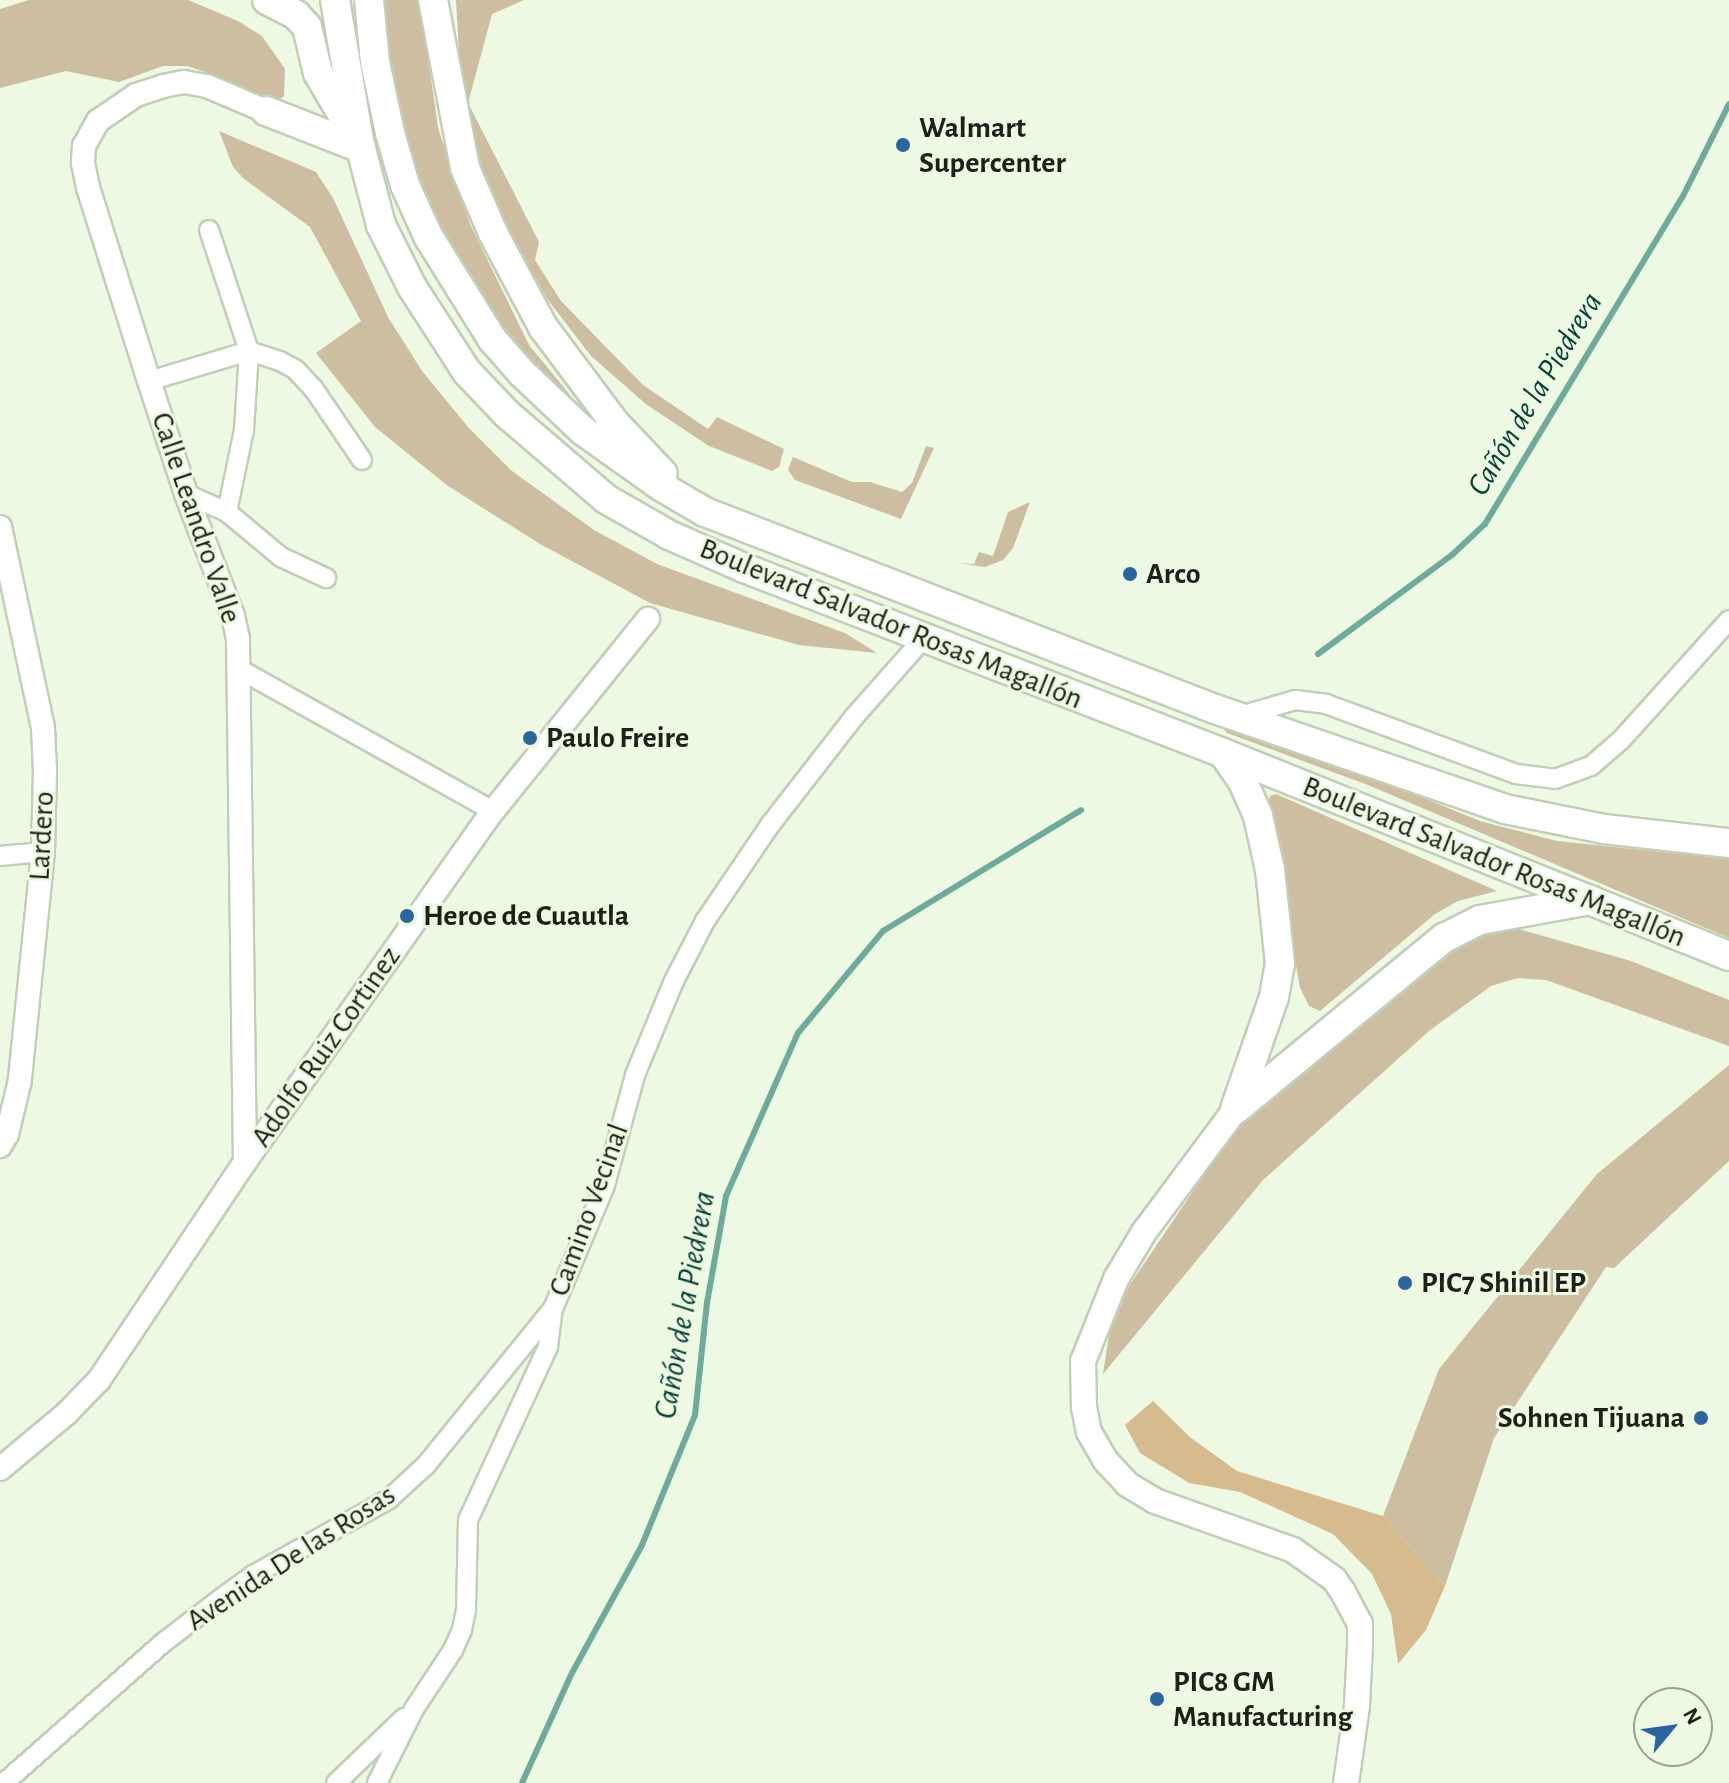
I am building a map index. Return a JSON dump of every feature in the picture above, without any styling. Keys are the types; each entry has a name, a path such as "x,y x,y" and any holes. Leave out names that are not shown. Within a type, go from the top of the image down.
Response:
{"highway":[{"path":"267,0 296,15 307,27 318,73 360,144"},
{"name":"Boulevard Salvador Rosas Magallón","path":"335,0 360,144 381,225 436,325 467,372 556,459 606,499 669,535 923,639 1223,753 1729,956"},
{"name":"Boulevard Salvador Rosas Magallón","path":"369,0 378,76 405,185 428,236 492,339 550,402 622,461 705,512 1241,716 1505,809 1604,829 1729,843"},
{"path":"433,0 465,168 518,283 543,327 614,422 649,461 705,512"},
{"path":"266,111 299,106 311,98 318,73"},
{"path":"266,111 360,144"},
{"path":"1223,753 1243,782 1258,816 1270,870 1280,963 1274,997 1235,1110"},
{"path":"1235,1110 1444,938 1480,920 1590,900"}],"main road":[{"path":"1235,1110 1144,1232 1116,1279 1083,1361 1084,1407 1089,1432 1105,1460 1127,1484 1155,1501 1293,1550 1334,1579 1360,1624 1357,1706 1346,1783"}],"street":[{"name":"Calle Leandro Valle","path":"245,1162 239,669 233,616 186,494 149,381 88,187 84,154 89,132 98,121 136,95 184,82 207,86 266,111"},
{"path":"209,230 249,351 244,430 227,512"},
{"path":"149,381 249,351 296,370 362,460"},
{"path":"186,494 227,512 281,557 326,578"},
{"name":"Lardero","path":"0,527 6,582 43,728 43,852 0,1146"},
{"name":"Adolfo Ruiz Cortinez","path":"0,1469 67,1413 99,1380 245,1162 493,811 648,619"},
{"path":"1241,716 1295,700 1326,704 1516,774 1555,779 1591,766 1621,740 1729,620"},
{"name":"Camino Vecinal","path":"377,1783 414,1709 453,1650 462,1630 466,1609 468,1520 548,1347 553,1309 605,1185 635,1075 674,981 705,921 809,772 923,639"},
{"path":"239,669 493,811"},
{"path":"5,856 43,852"},
{"name":"Avenida De las Rosas","path":"4,1783 164,1642 223,1597 255,1574 389,1499 426,1465 553,1309"},
{"path":"336,1783 414,1709"}],"shaded area":[{"path":"29,0 188,0 238,21 262,36 285,69 284,96 274,103 251,96 232,82 188,66 163,66 119,82 66,71 0,88 0,9"},
{"path":"382,0 420,0 438,128 470,224 529,345 592,422 508,342 436,222 398,117 389,73"},
{"path":"456,0 524,0 492,14 468,103 539,242 535,260 561,301 643,385 708,429 717,417 784,449 779,467 772,471 709,446 647,405 591,356 548,300 495,207 462,102"},
{"path":"219,131 316,172 333,198 388,317 422,371 468,427 512,471 594,530 657,564 845,633 877,653 799,645 650,603 540,544 448,486 375,427 316,353 361,321 310,227 244,179 233,167"},
{"path":"926,446 934,448 901,519 795,480 788,470 793,457 852,482 870,482 902,492 912,483"},
{"path":"1030,502 1013,548 1003,560 985,567 958,563 974,564 979,552 993,556 1008,512"},
{"path":"1228,726 1370,776 1480,821 1557,841 1729,859 1729,938 1368,785 1227,733 1223,728"},
{"path":"1276,794 1497,891 1458,901 1435,914 1320,1011 1309,1006 1300,988 1268,804 1270,796"},
{"path":"1519,929 1631,961 1729,1000 1729,1046 1546,980 1518,978 1491,986 1429,1031 1263,1180 1103,1374 1109,1335 1129,1286 1229,1138 1280,1087 1402,986 1467,939"},
{"path":"1729,1065 1729,1161 1614,1268 1606,1267 1494,1438 1445,1586 1383,1516 1439,1369 1597,1174"},
{"path":"1153,1401 1191,1438 1237,1471 1383,1516 1445,1586 1426,1630 1398,1664 1391,1614 1372,1574 1333,1534 1240,1492 1189,1483 1140,1453 1125,1425"}],"waterway":[{"name":"Cañón de la Piedrera","path":"1318,654 1453,554 1485,524 1682,198 1729,104"},
{"name":"Cañón de la Piedrera","path":"522,1783 572,1673 642,1545 695,1415 707,1303 726,1196 798,1033 883,931 1081,810"}],"place":[{"name":"Walmart Supercenter","path":"903,145"},
{"name":"Arco","path":"1130,574"},
{"name":"Paulo Freire","path":"530,738"},
{"name":"Heroe de Cuautla","path":"407,916"},
{"name":"PIC7 Shinil EP","path":"1405,1283"},
{"name":"Sohnen Tijuana","path":"1701,1418"},
{"name":"PIC8 GM Manufacturing","path":"1157,1699"}]}
